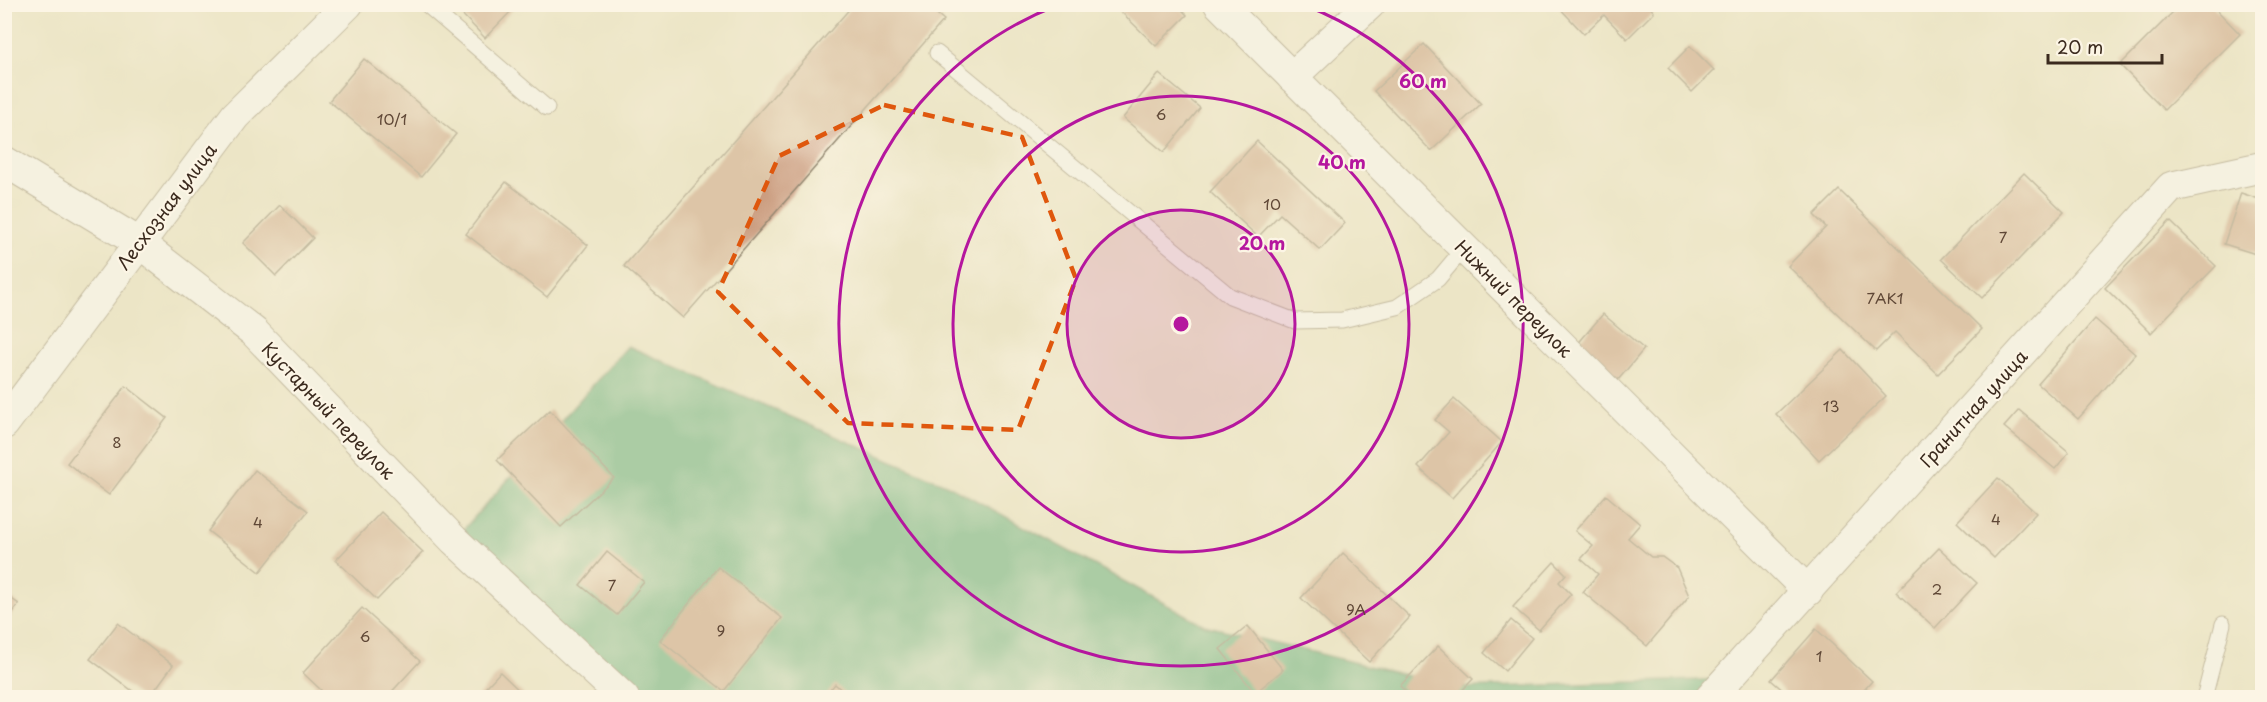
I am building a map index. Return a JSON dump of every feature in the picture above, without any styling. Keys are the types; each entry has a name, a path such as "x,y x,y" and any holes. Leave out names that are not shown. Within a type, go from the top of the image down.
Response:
{"street":[{"name":"Лесхозная улица","path":"4,424 138,242 235,116 348,4"},
{"name":"Нижний переулок","path":"1220,4 1808,591"},
{"path":"1292,76 1370,4"},
{"name":"Кустарный переулок","path":"4,161 138,242 254,332 454,540 624,698"},
{"name":"Гранитная улица","path":"1710,698 2171,187 2262,167"}],"lane":[{"path":"426,4 547,108"},
{"path":"937,53 1230,296 1295,321 1342,320 1397,307 1438,279 1464,248"},
{"path":"2205,698 2223,624"}],"highlighted area":[{"path":"884,105 1022,137 1076,279 1018,430 848,423 718,292 779,156"}],"green space":[{"path":"628,346 948,485 1204,625 1457,688 1727,679 1710,698 624,697 454,540"}],"building":[{"path":"452,4 518,4 485,38"},
{"path":"1113,4 1176,4 1187,15 1156,46"},
{"path":"1556,4 1647,4 1654,12 1627,39 1604,15 1584,34"},
{"path":"2181,4 2211,4 2240,34 2164,110 2120,65"},
{"path":"853,5 926,5 944,20 683,318 624,266"},
{"path":"1424,44 1481,104 1431,151 1374,91"},
{"path":"1690,46 1714,70 1692,92 1668,68"},
{"path":"364,59 456,134 421,177 329,101"},
{"path":"1159,74 1200,108 1164,152 1123,118"},
{"path":"1257,141 1345,223 1320,250 1280,214 1258,237 1210,192"},
{"path":"2024,173 2064,212 1982,298 1941,259"},
{"path":"506,182 588,245 547,297 466,234"},
{"path":"1839,190 1982,329 1938,374 1895,332 1876,351 1788,266 1826,227 1814,215"},
{"path":"2241,193 2262,200 2262,256 2224,244"},
{"path":"280,205 313,238 276,276 243,243"},
{"path":"2170,221 2216,266 2151,333 2105,288"},
{"path":"1603,314 1644,349 1618,380 1576,346"},
{"path":"2095,319 2135,354 2078,419 2038,384"},
{"path":"1843,350 1886,396 1819,460 1776,414"},
{"path":"126,386 167,418 109,495 67,463"},
{"path":"1454,399 1502,442 1452,498 1418,467 1449,432 1435,420"},
{"path":"550,410 614,478 561,527 497,460"},
{"path":"2019,410 2069,452 2055,469 2004,427"},
{"path":"255,470 308,511 260,572 208,531"},
{"path":"1998,478 2036,513 1994,558 1957,522"},
{"path":"1606,495 1640,524 1628,538 1651,557 1662,557 1677,568 1689,596 1647,646 1583,592 1598,574 1581,559 1593,546 1575,531"},
{"path":"381,512 423,552 377,600 336,560"},
{"path":"1939,548 1977,583 1935,628 1896,592"},
{"path":"607,552 644,582 617,615 580,585"},
{"path":"1343,553 1410,617 1369,662 1301,598"},
{"path":"1554,562 1566,574 1559,582 1571,594 1539,630 1513,607"},
{"path":"718,567 782,618 724,691 660,640"},
{"path":"4,594 19,604 4,625"},
{"path":"362,608 420,661 386,698 314,698 321,690 303,673"},
{"path":"1511,620 1532,638 1505,671 1484,653"},
{"path":"118,623 173,665 149,698 142,698 90,659"},
{"path":"1248,626 1283,670 1255,693 1220,649"},
{"path":"1816,629 1872,681 1857,698 1792,698 1771,680"},
{"path":"1438,646 1473,679 1455,698 1412,698 1400,686"},
{"path":"500,672 527,698 476,698"},
{"path":"835,684 850,698 823,698"}]}
